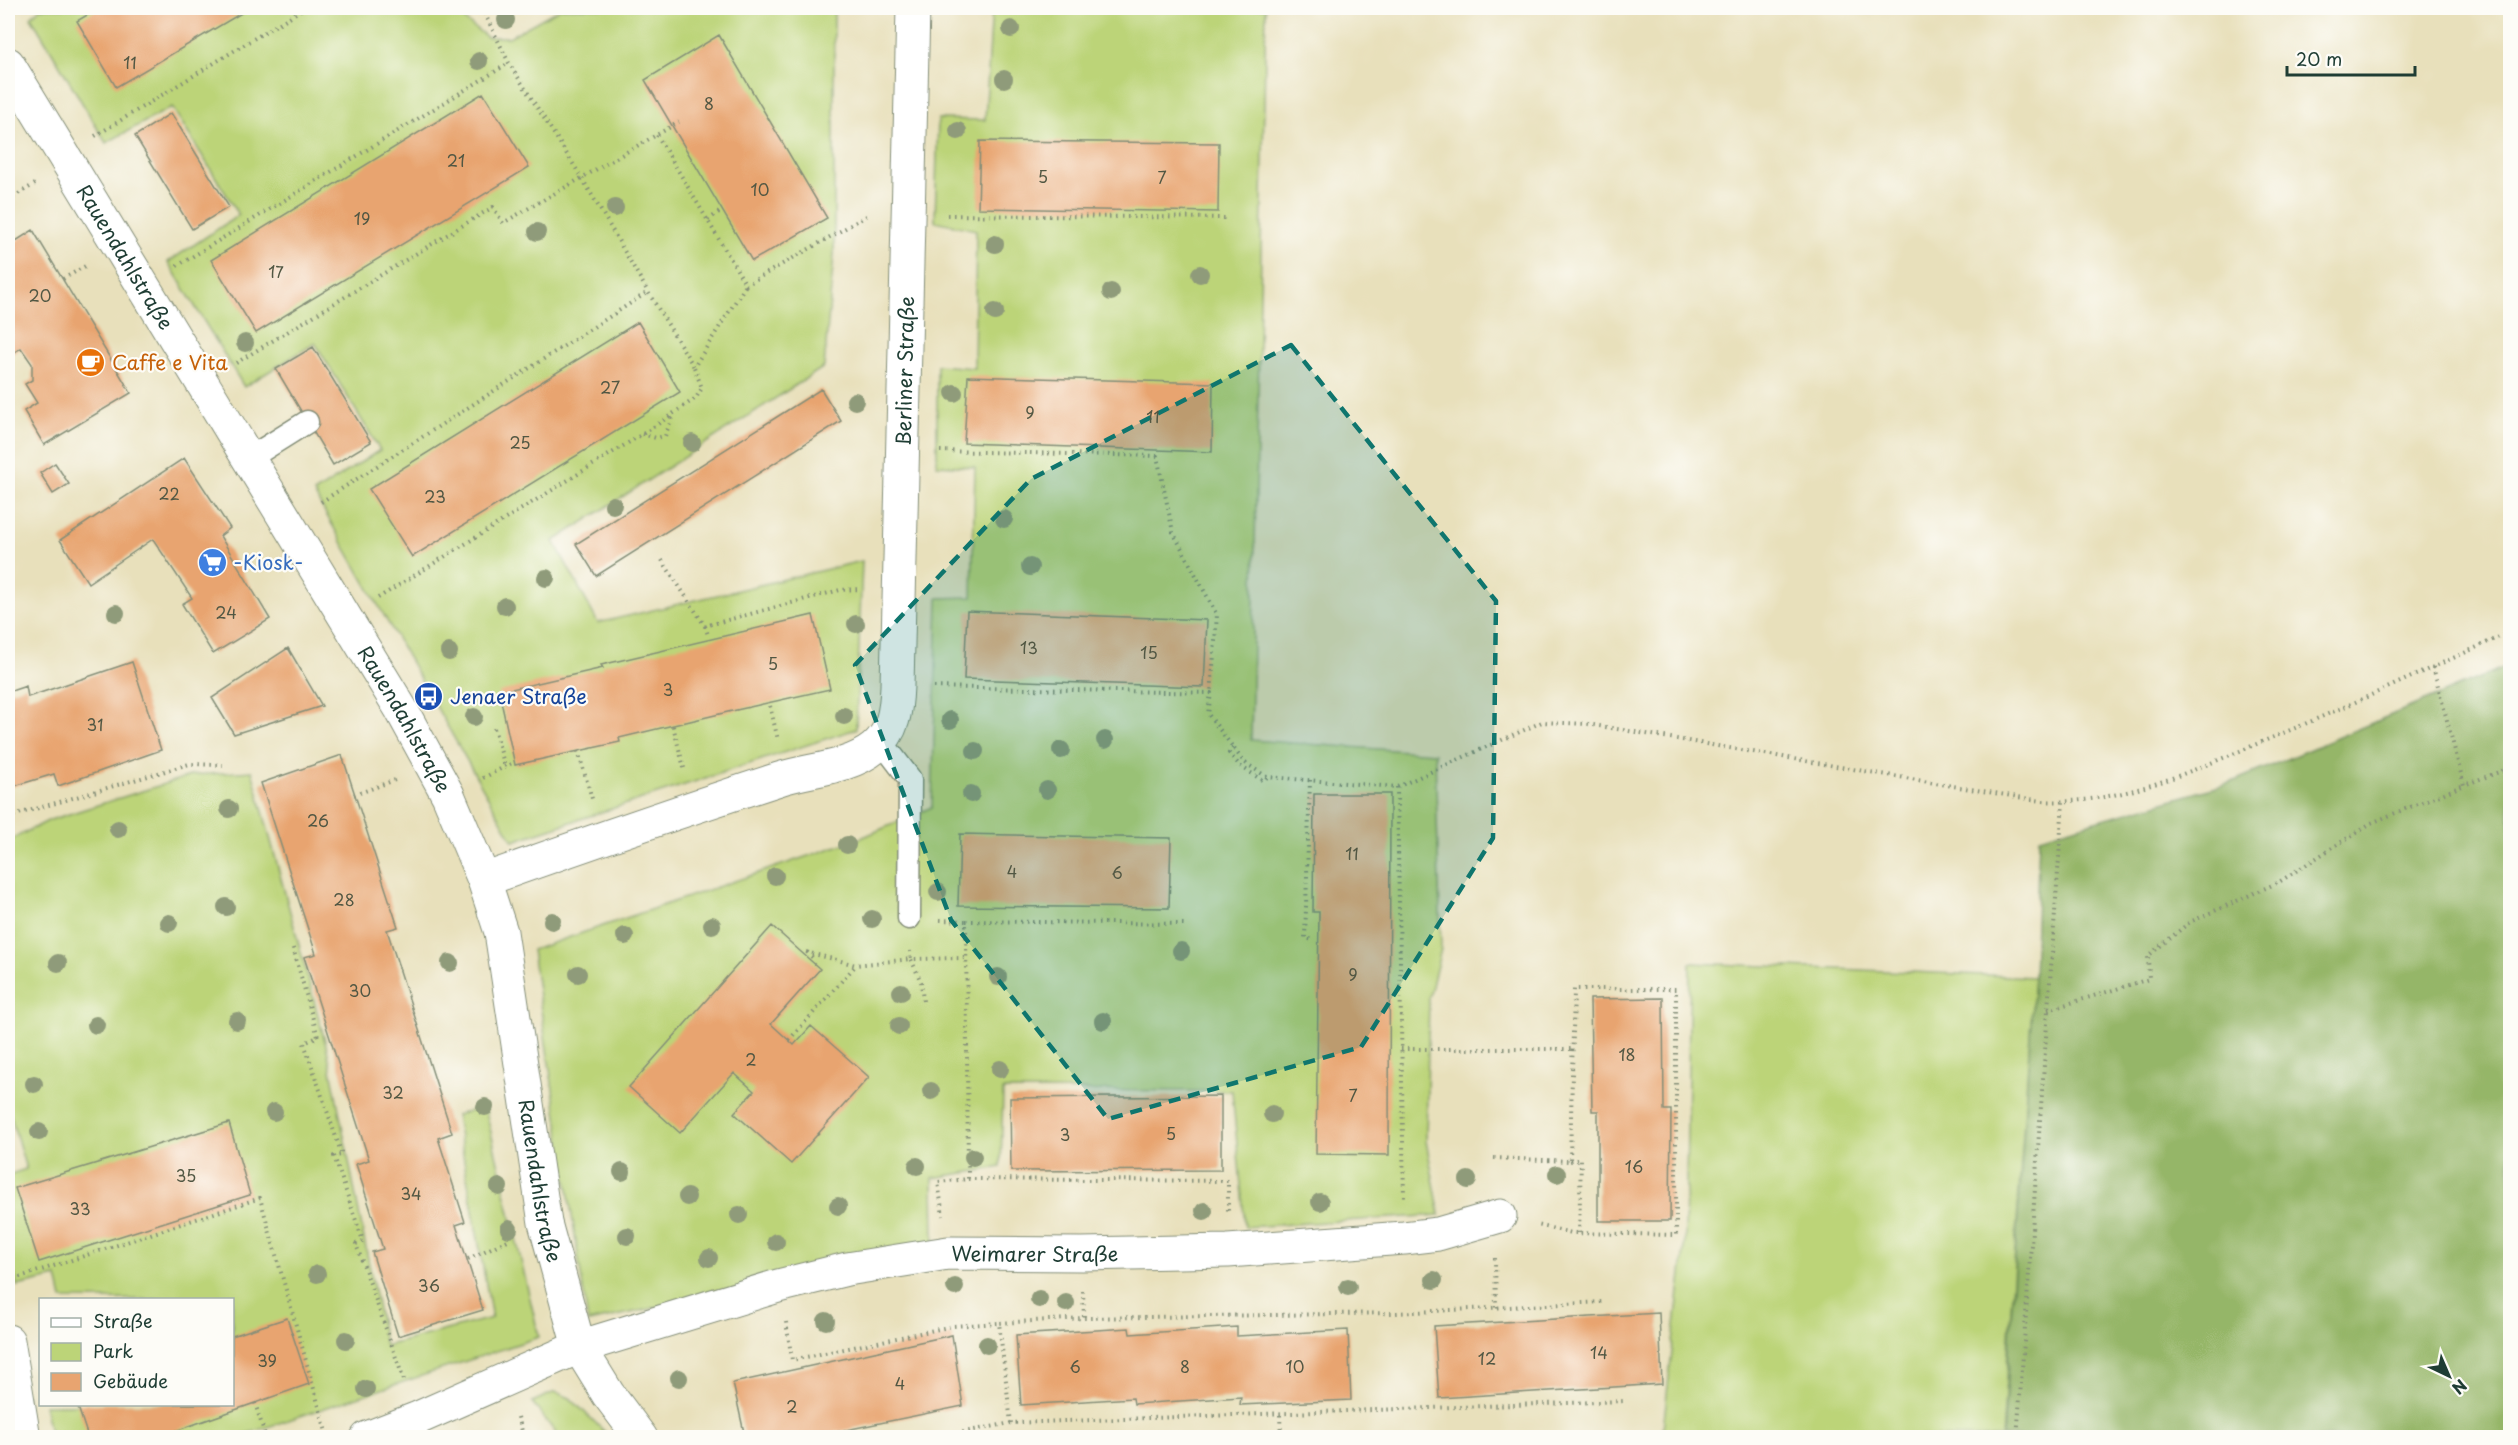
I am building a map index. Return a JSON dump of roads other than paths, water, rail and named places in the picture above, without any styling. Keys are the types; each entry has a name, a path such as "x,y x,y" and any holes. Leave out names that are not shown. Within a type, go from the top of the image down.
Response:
{"street":[{"name":"Berliner Straße","path":"884,736 896,709 897,687 913,8"},
{"name":"Rauendahlstraße","path":"8,64 433,766 484,880 501,932 545,1223 579,1347 608,1394 641,1437"},
{"path":"484,880 602,837 785,777 847,762 873,749 884,736"},
{"name":"Weimarer Straße","path":"367,1437 418,1418 579,1347 778,1286 847,1269 948,1253 1082,1254 1228,1251 1404,1238 1438,1234 1500,1216"},
{"path":"8,1341 24,1437"}],"lane":[{"path":"248,459 307,422"},
{"path":"884,736 910,779 909,918"}],"place":[{"name":"Caffe e Vita","path":"91,362"},
{"name":"-Kiosk-","path":"212,562"},
{"name":"Jenaer Straße","path":"429,696"}]}
